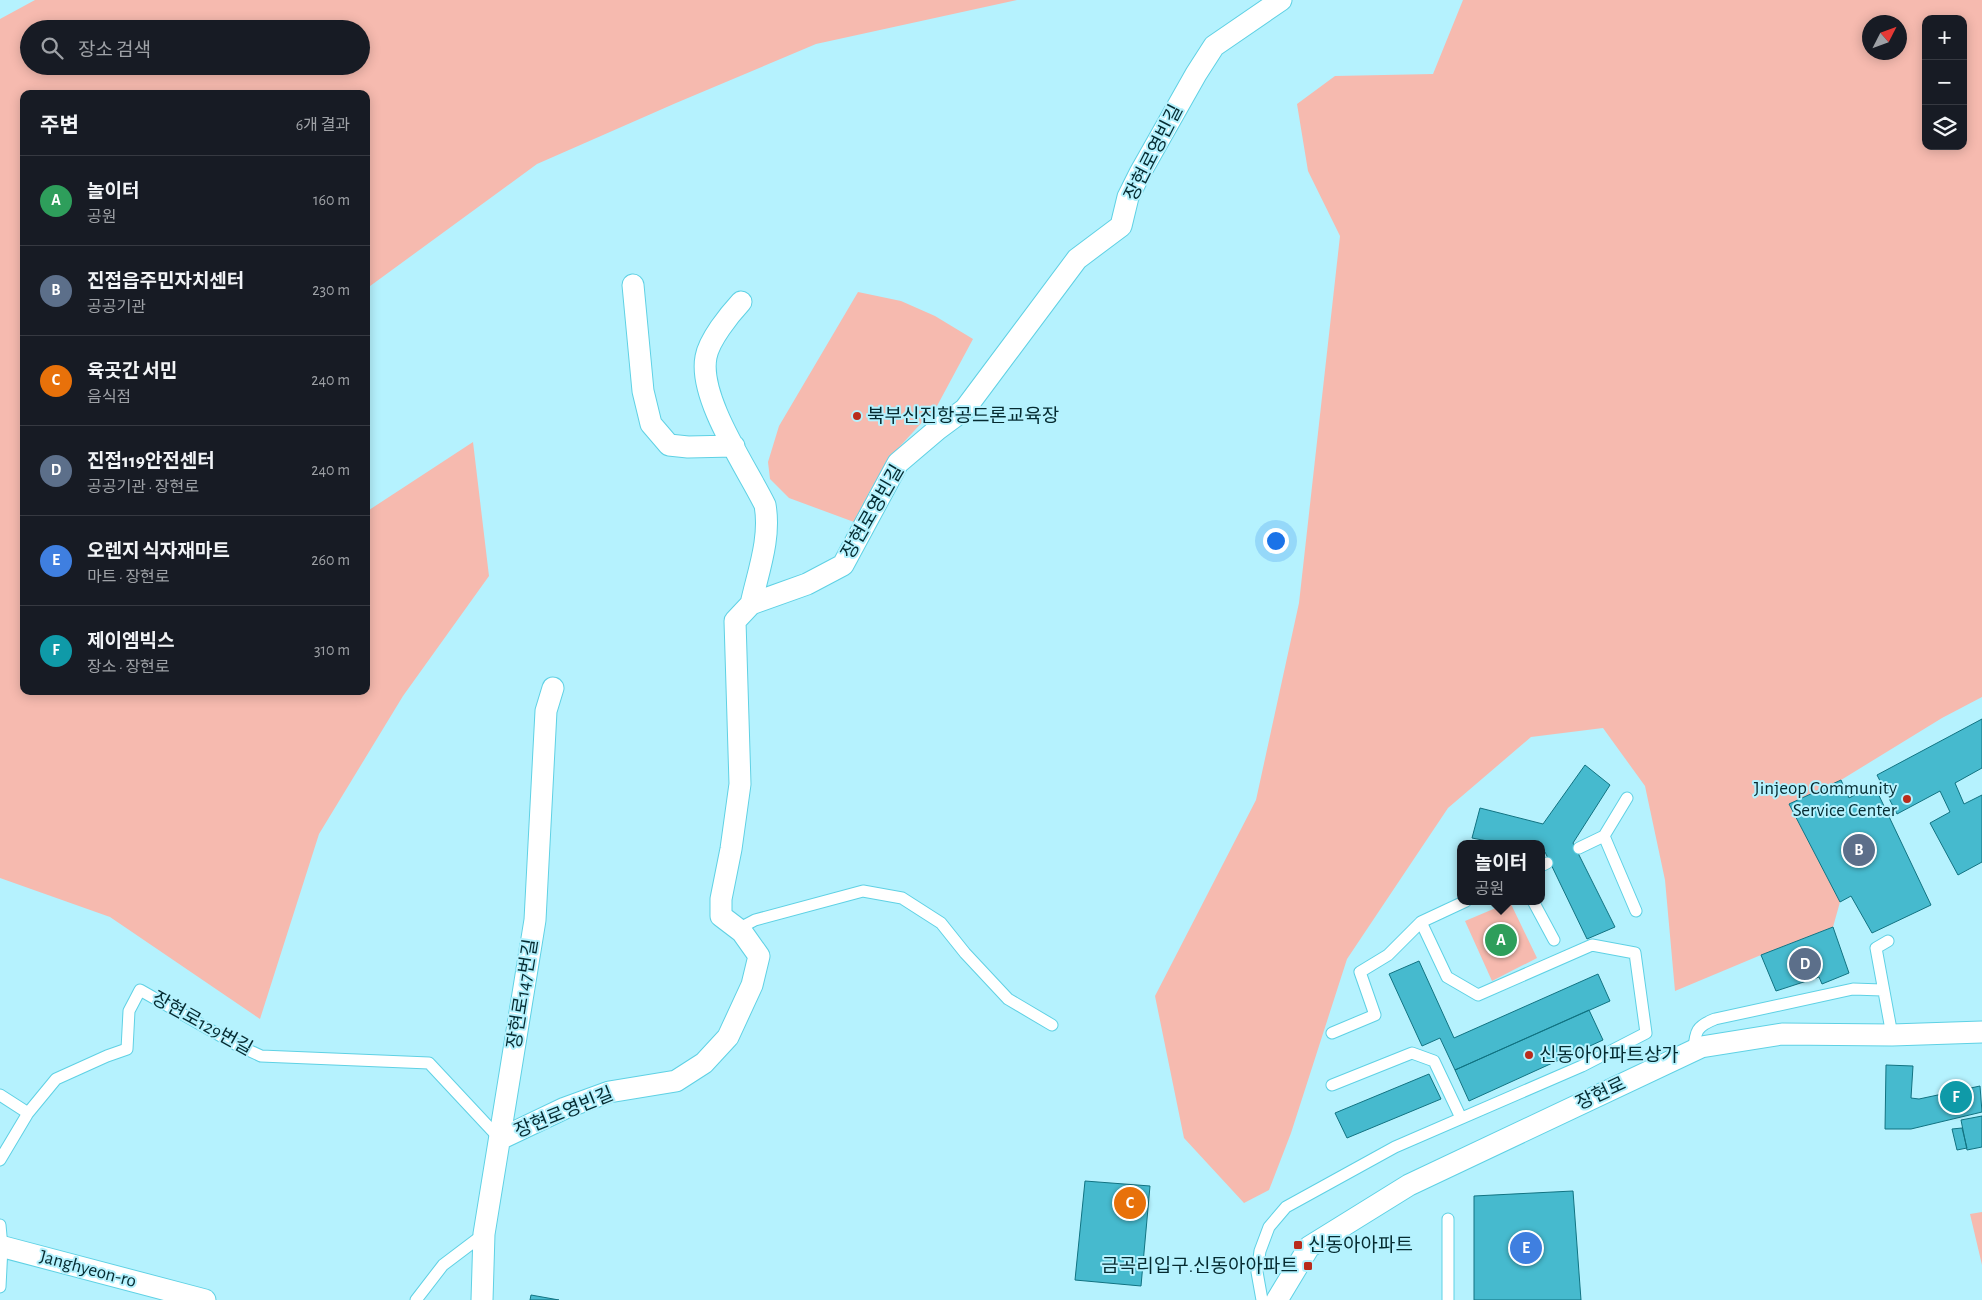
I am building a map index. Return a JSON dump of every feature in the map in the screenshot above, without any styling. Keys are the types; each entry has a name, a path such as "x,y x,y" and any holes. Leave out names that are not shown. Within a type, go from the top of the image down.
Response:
{"street":[{"name":"장현로영빈길","path":"500,1139 565,1108 609,1092 676,1081 704,1062 728,1038 752,985 759,956 738,929 721,916 721,899 731,849 740,784 735,621 751,604 807,584 843,565 898,463 965,409 1077,259 1121,226 1128,196 1196,74 1214,46 1281,0"},
{"path":"633,285 643,391 651,424 669,444 688,447 734,446"},
{"path":"741,302 728,316 706,356 705,376 714,404 765,505 768,522 759,574 751,604"},
{"name":"장현로147번길","path":"482,1300 484,1234 535,920 546,711 553,688"},
{"name":"장현로","path":"1277,1300 1309,1247 1410,1184 1701,1047 1782,1034 1892,1035 1982,1032"},
{"name":"Janghyeon-ro","path":"1,1246 205,1300"}],"lane":[{"path":"1579,848 1604,836 1626,798"},
{"path":"1604,836 1636,910"},
{"path":"738,929 755,920 863,891 902,898 941,923 965,953 1008,999 1052,1025"},
{"path":"1332,1033 1375,1015 1360,972 1388,955 1420,922 1457,905"},
{"path":"1535,905 1554,940"},
{"path":"1262,1300 1257,1272 1260,1250 1269,1227 1286,1207 1395,1147 1582,1066 1646,1033 1635,953 1592,945 1478,995 1447,976 1420,922"},
{"path":"1888,941 1876,948 1882,990 1892,1035"},
{"name":"장현로129번길","path":"0,1160 28,1113 56,1079 107,1056 128,1049 129,1011 140,990 235,1044 261,1056 429,1064 500,1139"},
{"path":"1694,1050 1695,1035 1702,1024 1715,1019 1853,990 1882,990"},
{"path":"1332,1085 1412,1053 1434,1061 1461,1118"},
{"path":"0,1096 28,1113"},
{"path":"1448,1219 1448,1300"},
{"path":"0,1225 0,1287"},
{"path":"416,1300 443,1265 484,1234"}],"shaded area":[{"path":"35,0 1017,0 816,44 537,164 370,286 370,90 20,90 20,695 370,695 370,509 473,442 489,576 403,696 319,834 260,1019 110,917 0,878 0,19"},
{"path":"1463,0 1982,0 1982,697 1942,718 1841,780 1789,804 1840,902 1833,927 1675,991 1665,880 1645,786 1603,728 1531,737 1448,808 1347,959 1291,1133 1269,1190 1244,1203 1184,1138 1155,996 1256,800 1299,603 1340,236 1308,171 1297,104 1335,76 1433,74"},
{"name":"북부신진항공드론교육장","path":"858,292 901,301 935,316 973,339 937,406 892,455 854,522 789,498 770,479 768,462 779,426"},
{"path":"1503,905 1511,905 1537,958 1492,981 1465,921"},
{"path":"1982,1212 1982,1265 1970,1214"}],"building":[{"name":"Jinjeop Community Service Center","path":"1982,719 1982,768 1955,783 1964,804 1982,795 1982,862 1958,875 1930,823 1950,812 1940,791 1897,814 1877,775"},
{"path":"1585,765 1610,785 1573,843 1615,927 1587,939 1545,852 1545,840 1482,840 1472,838 1480,808 1543,824"},
{"path":"1841,780 1849,798 1874,785 1931,905 1872,933 1851,896 1840,902 1789,804"},
{"path":"1833,927 1849,973 1822,984 1819,977 1776,991 1761,955"},
{"path":"1419,961 1454,1038 1598,974 1610,1001 1455,1070 1440,1038 1422,1046 1389,974"},
{"name":"신동아아파트상가","path":"1589,1010 1603,1040 1469,1101 1455,1070"},
{"path":"1886,1065 1913,1066 1911,1098 1919,1099 1980,1086 1982,1112 1911,1129 1885,1129"},
{"path":"1429,1074 1441,1099 1347,1138 1335,1113"},
{"path":"1982,1116 1982,1147 1967,1150 1961,1120"},
{"path":"1962,1128 1967,1148 1957,1150 1952,1129"},
{"path":"1085,1181 1150,1186 1141,1286 1075,1280"},
{"path":"1573,1191 1581,1300 1474,1300 1474,1196"},
{"path":"531,1295 559,1300 530,1300"}],"place":[{"name":"북부신진항공드론교육장","path":"857,416"},
{"name":"Jinjeop Community Service Center","path":"1907,799"},
{"name":"진접읍주민자치센터","path":"1859,850"},
{"name":"놀이터","path":"1501,940"},
{"name":"진접119안전센터","path":"1805,964"},
{"name":"신동아아파트상가","path":"1529,1055"},
{"name":"제이엠빅스","path":"1956,1097"},
{"name":"육곳간 서민","path":"1130,1203"},
{"name":"신동아아파트","path":"1298,1245"},
{"name":"오렌지 식자재마트","path":"1526,1248"},
{"name":"금곡리입구.신동아아파트","path":"1308,1266"}]}
